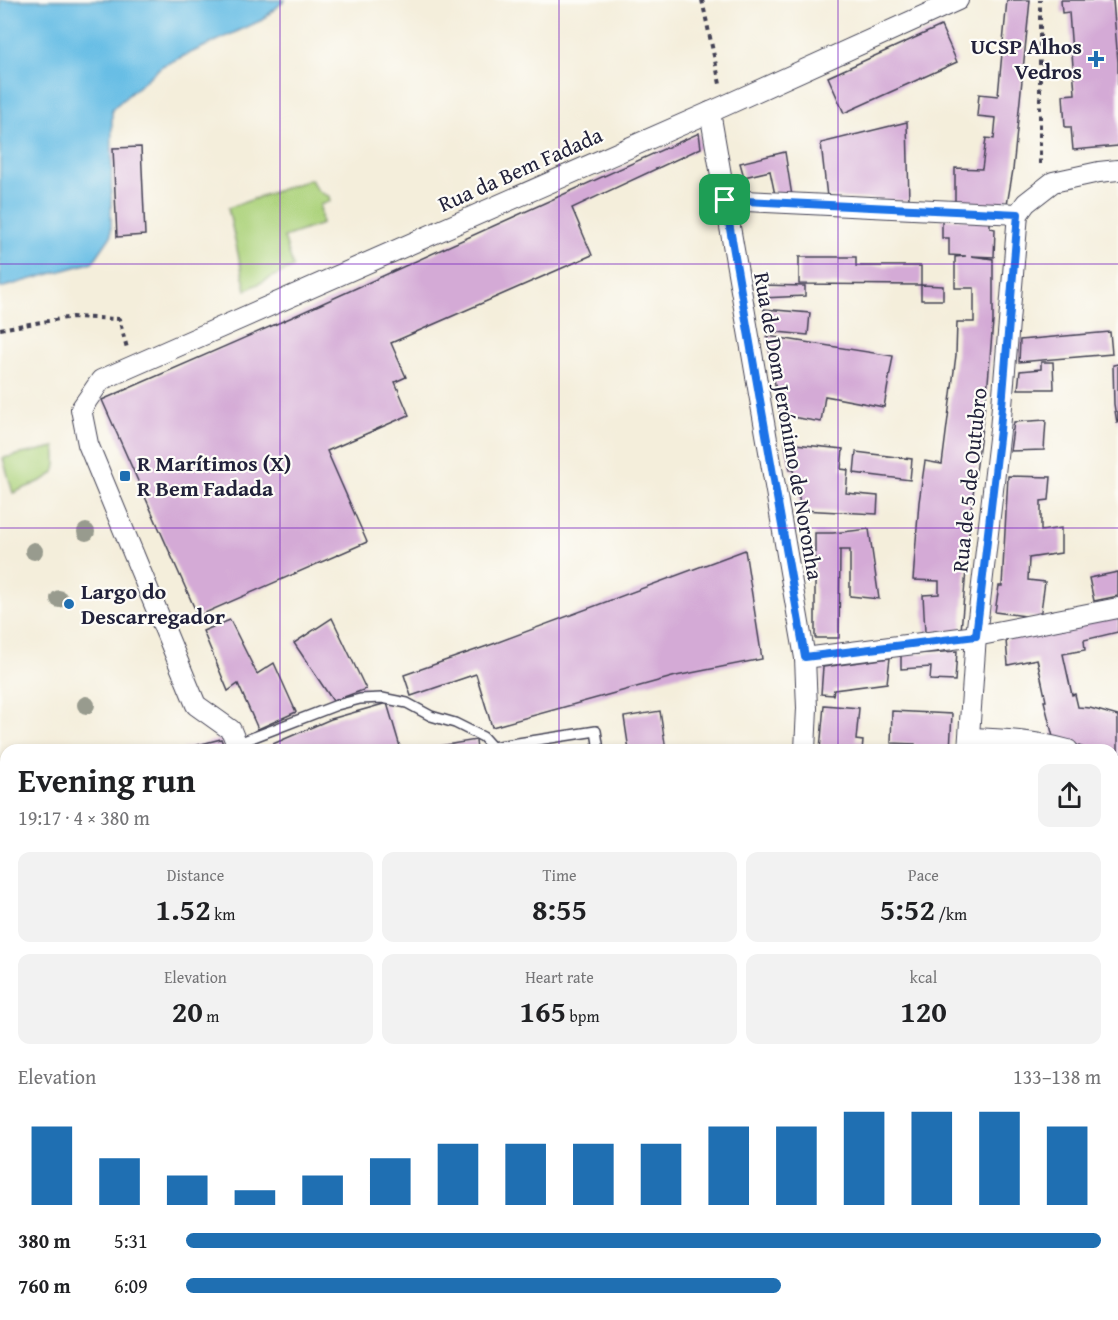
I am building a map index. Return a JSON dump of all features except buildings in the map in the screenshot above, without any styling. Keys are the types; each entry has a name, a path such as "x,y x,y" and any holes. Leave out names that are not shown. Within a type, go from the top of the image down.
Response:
{"street":[{"name":"Rua da Bem Fadada","path":"237,744 231,730 196,705 88,444 81,409 101,380 717,109 958,0"},
{"name":"Rua de Dom Jerónimo de Noronha","path":"717,109 725,200 805,657 807,708 805,744"},
{"path":"725,200 1018,214 1026,202 1053,182 1118,170"},
{"name":"Rua de 5 de Outubro","path":"968,744 976,636 1000,430 1018,214"},
{"path":"805,657 976,636 1118,608"},
{"path":"968,744 999,738 1040,744"}],"lane":[{"path":"245,744 337,705 360,699 382,698 407,703 431,716 455,723 483,737 488,744"},
{"path":"521,744 596,731 597,744"}],"path":[{"path":"702,0 717,109"},
{"path":"1040,192 1041,0"},
{"path":"0,329 72,317 119,319 132,366"}],"green space":[{"path":"311,179 318,190 329,196 330,201 320,205 322,224 284,237 293,267 246,290 228,208"},
{"path":"55,447 54,472 41,481 13,493 3,458"}],"water":[{"path":"0,0 285,0 262,20 162,66 112,109 111,236 93,262 0,288"}],"place":[{"name":"UCSP Alhos Vedros","path":"1096,59"},
{"name":"R Marítimos (X) R Bem Fadada","path":"125,476"},
{"name":"Largo do Descarregador","path":"69,604"}],"route":[{"path":"725,200 1018,214 1000,430 976,636 805,657 725,200"}]}
